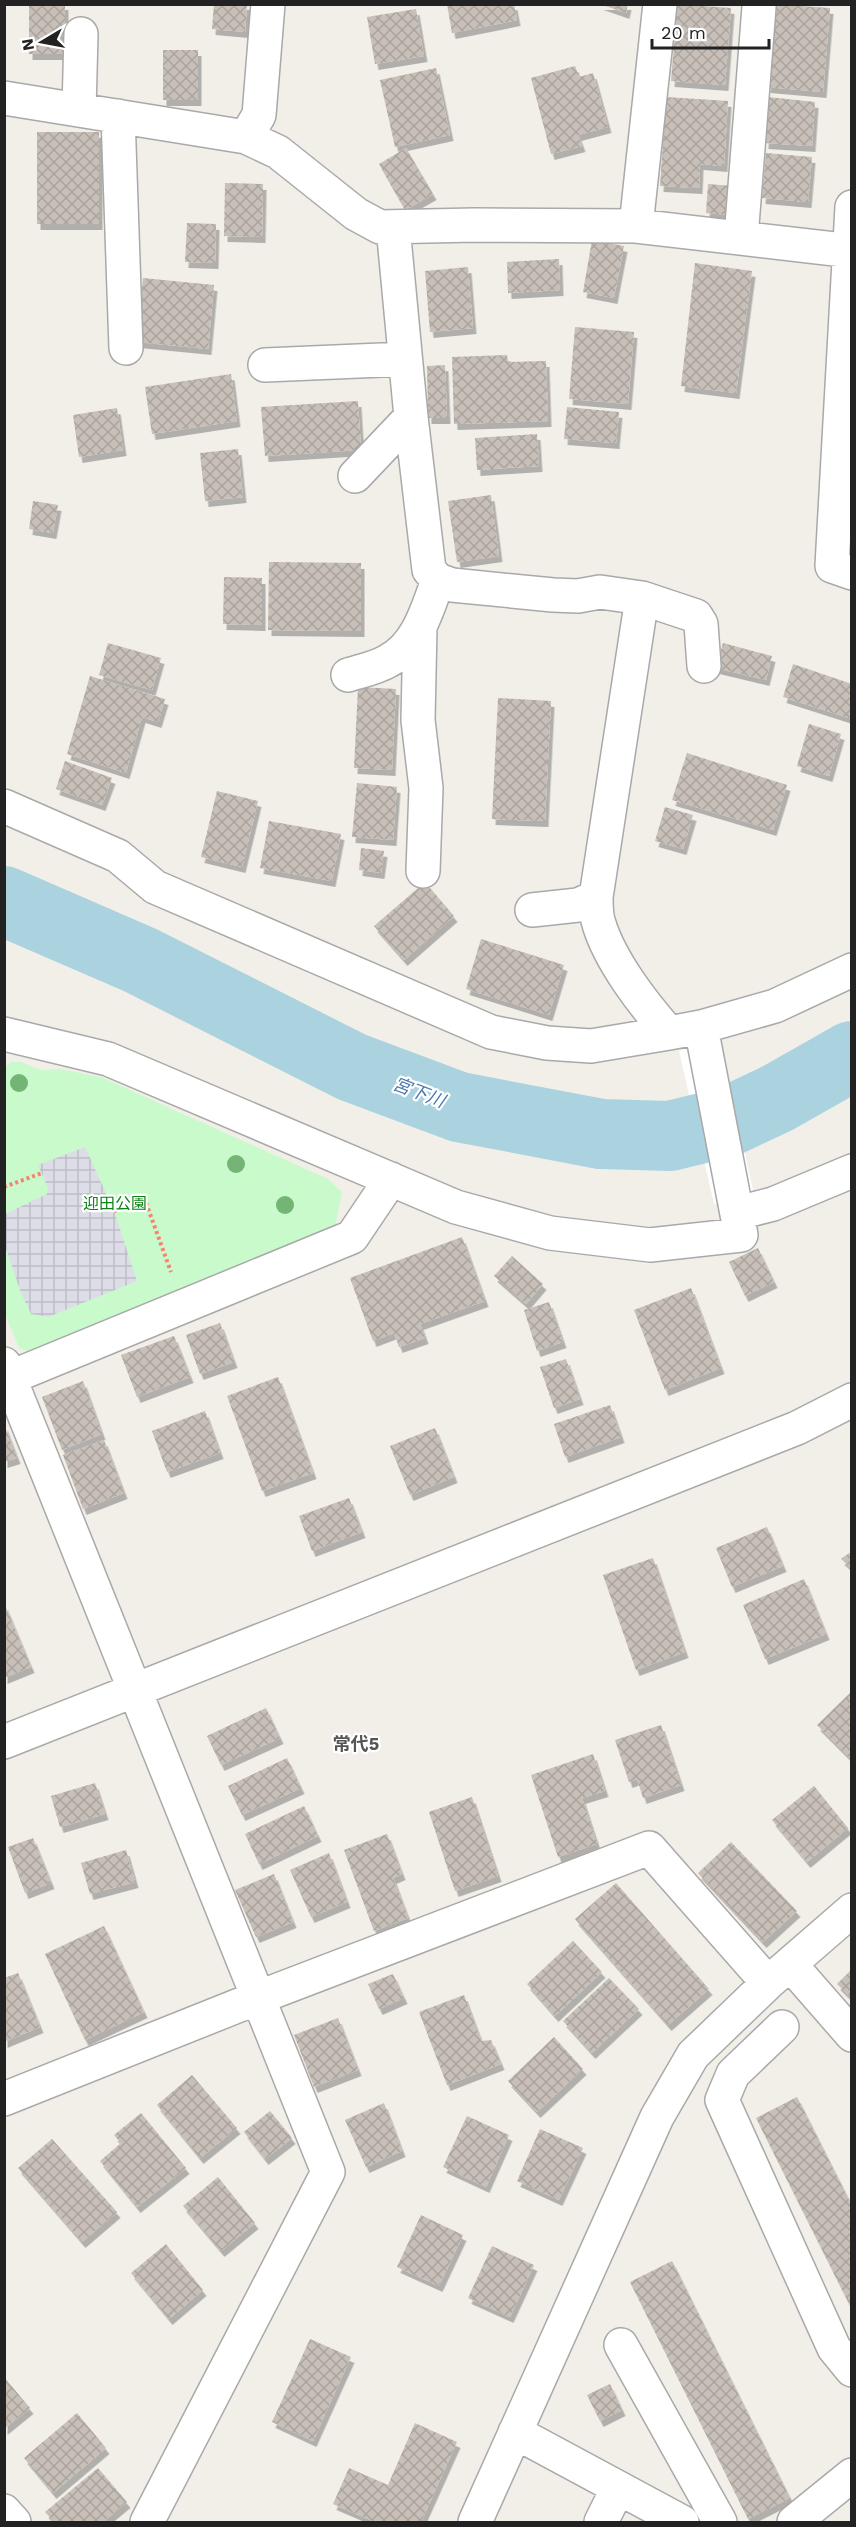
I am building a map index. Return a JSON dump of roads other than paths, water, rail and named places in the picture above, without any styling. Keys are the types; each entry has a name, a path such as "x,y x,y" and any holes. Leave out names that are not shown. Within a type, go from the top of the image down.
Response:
{"street":[{"path":"246,137 259,115 268,4"},
{"path":"636,226 660,4"},
{"path":"741,238 759,7"},
{"path":"79,110 81,34"},
{"path":"4,98 246,137 278,152 356,214 380,227 636,226 850,251"},
{"path":"118,116 126,348"},
{"path":"852,207 832,566 852,573"},
{"path":"393,227 411,417 429,570 438,580 452,585 553,595 578,596 600,592 642,598 696,616 701,624 704,666"},
{"path":"265,365 405,359"},
{"path":"355,476 411,417"},
{"path":"348,675 388,661 406,646 420,627 438,580"},
{"path":"642,598 596,897 598,924 613,953 643,1004 669,1033"},
{"path":"420,627 418,720 426,788 423,871"},
{"path":"4,806 118,856 155,886 491,1032 547,1043 591,1046 669,1033 702,1035 775,1006 852,970"},
{"path":"532,910 578,905 596,897"},
{"path":"4,1034 108,1059 456,1206 550,1233 650,1245 741,1235 702,1035"},
{"path":"736,1207 773,1204 852,1172"},
{"path":"147,2523 328,2172 6,1374 184,1306 352,1237 391,1179"},
{"path":"4,1742 797,1428 852,1400"},
{"path":"4,2099 257,1998 649,1848 779,1973 852,2035"},
{"path":"475,2523 657,2117 693,2055 779,1973 852,1910"},
{"path":"782,2027 733,2074 722,2100 834,2348 852,2370"},
{"path":"621,2345 720,2523"},
{"path":"515,2432 682,2523"},
{"path":"794,2523 852,2475"},
{"path":"601,2523 618,2488"},
{"path":"4,2511 14,2523"}],"waterway":[{"name":"宮下川","path":"4,901 140,960 352,1067 459,1107 601,1134 670,1136 727,1122 776,1099 852,1056"}],"district":[{"name":"常代5","path":"356,1743"}],"park label":[{"name":"迎田公園","path":"115,1203"}]}
